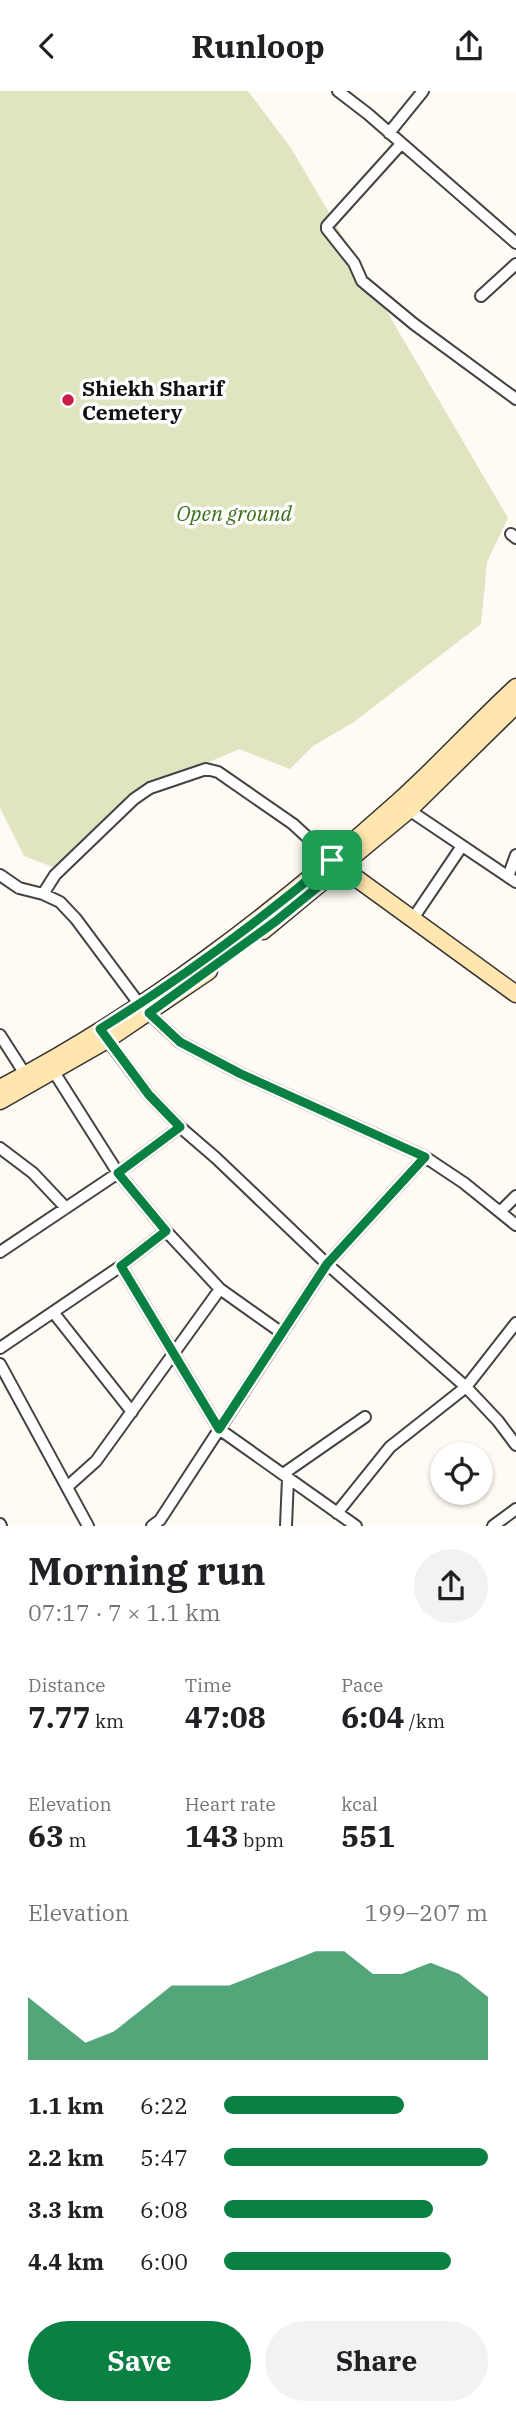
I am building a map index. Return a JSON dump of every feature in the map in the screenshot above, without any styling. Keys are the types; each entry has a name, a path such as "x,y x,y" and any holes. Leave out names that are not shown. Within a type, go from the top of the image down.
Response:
{"main road":[{"path":"0,1088 103,1034 248,942 336,864 516,687"},
{"path":"336,864 409,810 516,705"},
{"path":"336,864 516,994"},
{"path":"0,1101 54,1072 103,1034"}],"street":[{"path":"338,91 516,243"},
{"path":"389,133 423,91"},
{"path":"401,144 327,229 354,263 362,281 414,324 516,399"},
{"path":"501,232 516,256"},
{"path":"481,296 516,264"},
{"path":"43,894 55,875 134,799 150,788 206,769 218,772 284,818 336,864"},
{"path":"409,810 512,880 516,855"},
{"path":"412,920 462,846"},
{"path":"0,876 19,888 60,902 144,1009 180,1042 241,1074 425,1157 464,1183 516,1225"},
{"path":"103,1034 149,1095 180,1127 327,1264 466,1387 516,1445"},
{"path":"0,1035 25,1074"},
{"path":"54,1072 118,1173 166,1231 220,1289 282,1333"},
{"path":"0,1252 118,1173 180,1127"},
{"path":"0,1148 33,1173 66,1208"},
{"path":"152,1526 160,1520 327,1264 425,1157"},
{"path":"499,1212 516,1196"},
{"path":"0,1348 121,1266 166,1231"},
{"path":"121,1266 219,1429 356,1526"},
{"path":"67,1487 96,1461 220,1289"},
{"path":"53,1312 132,1412"},
{"path":"337,1513 390,1447 466,1387 516,1323"},
{"path":"0,1364 88,1526"},
{"path":"286,1476 365,1417"},
{"path":"286,1476 286,1526"},
{"path":"493,1526 516,1509"}],"green space":[{"name":"Open ground","path":"0,91 248,91 291,148 508,518 487,562 481,624 354,722 313,746 290,769 239,749 136,794 53,867 24,856 0,808"}],"place":[{"name":"Shiekh Sharif Cemetery","path":"68,400"}],"route":[{"path":"332,860 341,868 220,964 149,1013 180,1042 241,1074 425,1157 327,1264 219,1429 121,1266 166,1231 118,1173 180,1127 149,1095 100,1029 214,955 270,913 332,860"}]}
